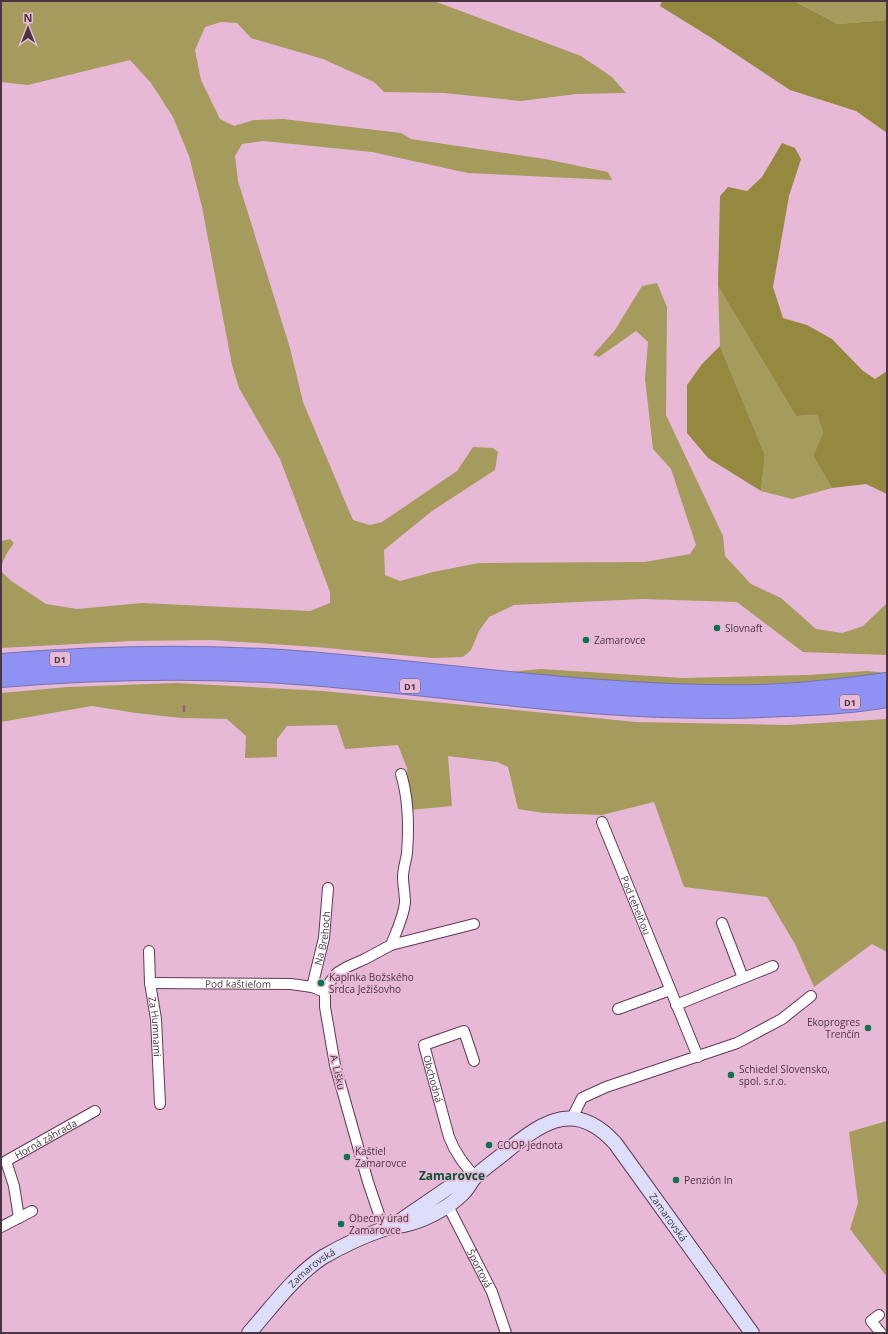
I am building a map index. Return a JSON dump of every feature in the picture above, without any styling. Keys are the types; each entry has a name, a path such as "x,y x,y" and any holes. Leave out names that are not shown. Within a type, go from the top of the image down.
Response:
{"highway":[{"name":"D1","path":"1,663 120,656 207,655 294,660 602,690 713,694 802,692 887,682"},
{"name":"D1","path":"1,678 122,671 206,671 280,674 360,680 536,699 654,707 712,709 759,709 818,706 887,698"}],"main road":[{"name":"Zamarovská","path":"249,1333 286,1289 323,1258 350,1243 388,1228 405,1225 424,1218 448,1206 464,1192 475,1177 526,1135 555,1120 572,1118 584,1120 595,1125 616,1143 752,1333"},
{"name":"Zamarovská","path":"388,1228 448,1188 475,1177"}],"street":[{"path":"391,945 405,902 403,876 408,847 408,815 407,798 401,774"},
{"name":"Pod tehelňou","path":"602,822 698,1057"},
{"name":"Na Brehoch","path":"312,987 324,938 328,888"},
{"path":"722,923 743,978"},
{"path":"325,992 330,982 337,974 347,967 391,945 474,924"},
{"name":"Za Humnami","path":"150,951 150,983 156,1019 160,1104"},
{"path":"676,1004 773,966"},
{"name":"Pod kaštieľom","path":"150,983 291,984 312,987 325,992"},
{"path":"618,1009 670,990"},
{"name":"A. Lišku","path":"325,992 335,1065 368,1182 388,1228"},
{"path":"572,1118 582,1098 606,1088 737,1043 782,1019 812,996"},
{"name":"Obchodná","path":"474,1061 464,1031 424,1045 449,1137 461,1160 475,1177"},
{"name":"Horná záhrada","path":"19,1218 14,1186 6,1161 95,1111"},
{"name":"Športová","path":"448,1206 492,1292 506,1333"},
{"path":"1,1227 32,1211"},
{"path":"879,1315 871,1321 881,1333"}],"shaded area":[{"path":"1,1 434,1 581,56 612,77 626,93 576,94 521,101 444,93 384,92 374,82 323,59 251,38 237,23 221,22 205,27 195,50 201,80 220,119 234,126 254,120 283,119 401,133 411,139 545,159 608,172 612,180 468,173 372,152 263,141 242,144 235,156 238,181 290,348 303,402 353,520 370,525 382,522 457,471 473,447 493,448 498,452 495,470 432,511 384,550 385,575 400,581 433,572 479,563 645,562 690,554 696,545 671,469 653,449 645,379 648,342 636,331 599,357 593,355 615,330 642,286 657,283 667,307 666,415 723,536 725,556 751,584 781,598 816,629 842,633 863,626 887,603 887,655 803,652 737,602 643,599 514,605 489,617 479,631 471,650 463,657 432,658 316,647 212,640 131,641 1,648 1,571 10,580 46,604 77,609 142,603 310,611 330,603 330,592 280,459 239,388 232,365 202,207 189,156 173,117 151,83 130,60 28,85 1,82"},
{"path":"662,1 794,1 838,24 887,20 887,133 856,111 790,90 660,6"},
{"path":"794,1 887,1 887,20 838,24"},
{"path":"782,143 795,148 801,159 789,196 773,287 783,318 807,325 832,339 862,370 875,379 887,371 887,494 866,484 832,488 813,456 823,433 817,415 796,416 718,286 720,196 728,187 747,191 762,177"},
{"path":"718,286 796,416 817,415 823,433 813,456 832,488 792,499 761,491 765,455 720,346"},
{"path":"720,346 765,455 761,491 708,458 687,433 687,385 702,364"},
{"path":"10,539 14,543 1,566 1,541"},
{"path":"541,669 683,678 808,675 867,671 887,673 819,681 749,685 673,685 508,672"},
{"path":"176,683 323,691 636,722 787,725 887,719 887,952 872,944 814,987 795,944 767,897 684,887 654,802 602,815 544,813 518,809 508,767 497,762 448,756 452,806 410,810 407,768 398,745 345,749 337,725 287,726 277,739 277,757 245,758 246,736 227,719 181,718 92,706 1,722 1,693 68,687"},
{"path":"887,1121 887,1277 850,1229 858,1203 849,1132"}],"waterway":[{"path":"184,706 184,711"}],"place":[{"name":"Slovnaft","path":"717,628"},
{"name":"Zamarovce","path":"586,640"},
{"name":"Kaplnka Božského Srdca Ježišovho","path":"321,983"},
{"name":"Ekoprogres Trenčín","path":"868,1028"},
{"name":"Schiedel Slovensko, spol. s.r.o.","path":"731,1075"},
{"name":"COOP Jednota","path":"489,1145"},
{"name":"Kaštiel Zamarovce","path":"347,1157"},
{"name":"Penzión In","path":"676,1180"},
{"name":"Obecný úrad Zamarovce","path":"341,1224"}],"district":[{"name":"Zamarovce","path":"452,1175"}]}
